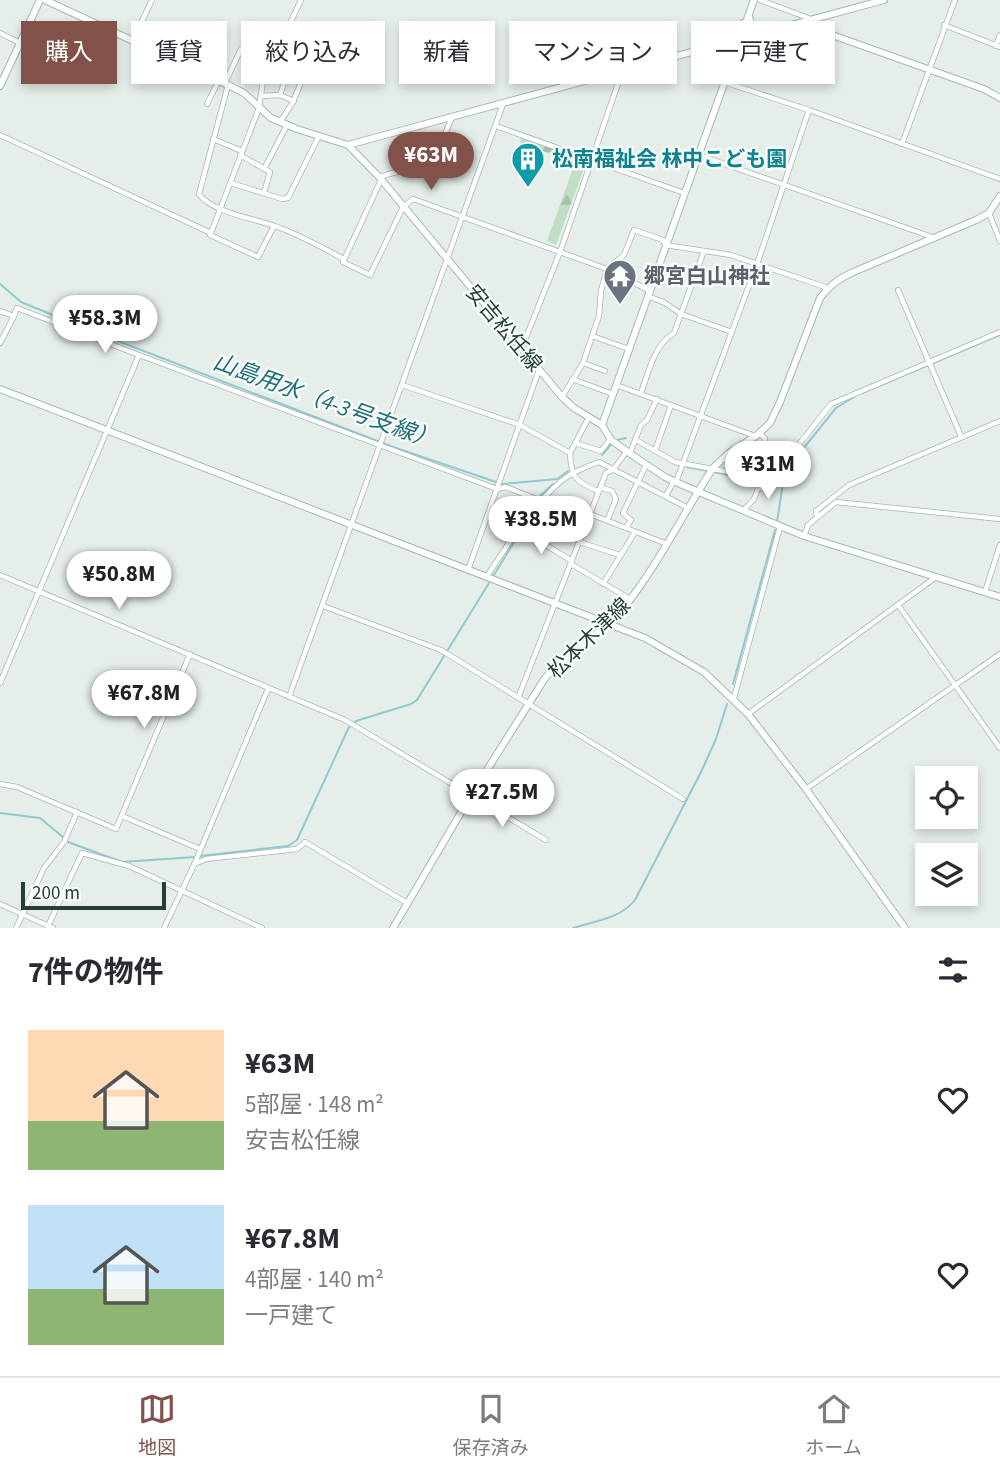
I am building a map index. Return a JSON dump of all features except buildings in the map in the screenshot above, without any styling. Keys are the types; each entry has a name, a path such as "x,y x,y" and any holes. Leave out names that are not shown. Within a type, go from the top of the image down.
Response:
{"main road":[{"path":"0,86 40,0"},
{"name":"安吉松任線","path":"46,0 131,39"},
{"path":"747,21 754,0"},
{"path":"811,21 884,0"},
{"path":"749,14 751,21"},
{"path":"743,21 749,14"},
{"path":"815,20 814,27 818,30 984,89 1000,98"},
{"name":"安吉松任線","path":"226,84 244,93 271,118 348,145 380,178 562,397 602,425 612,441 646,465 699,492 804,536 1000,597"},
{"path":"348,145 576,84"},
{"path":"602,425 723,84"},
{"path":"712,471 729,453 758,434 775,415 820,298 834,282 989,213 1000,197"},
{"path":"0,389 668,649 704,672 748,714 806,789 905,928"},
{"name":"松本木津線","path":"393,928 470,797 529,704 558,663 608,624 630,600 712,471"}],"street":[{"path":"143,21 152,0"},
{"path":"291,21 300,0"},
{"path":"760,0 815,20"},
{"path":"902,144 955,0"},
{"path":"944,25 998,47 1000,35"},
{"path":"0,33 20,43"},
{"path":"227,77 241,49"},
{"path":"207,104 223,84"},
{"path":"224,84 200,194 204,200 222,209 274,226 344,259"},
{"path":"0,135 211,233 258,107 263,84"},
{"path":"280,95 284,84"},
{"path":"264,169 300,84"},
{"path":"521,350 560,251 618,84"},
{"path":"730,84 1000,179"},
{"path":"261,96 280,95 294,101"},
{"path":"289,697 503,103"},
{"path":"666,496 683,466 785,186 808,110"},
{"path":"452,117 434,161 380,178 343,262 370,275 403,207 413,199 607,269 681,314 732,332"},
{"path":"496,126 684,193"},
{"path":"231,183 282,199 290,197 319,136"},
{"path":"213,139 270,172 264,193"},
{"path":"698,154 935,239"},
{"path":"989,213 1000,241"},
{"path":"210,235 258,257 274,226"},
{"path":"562,397 583,363 599,316 601,291 607,269 624,255 634,230 663,240 665,245 731,255 828,289"},
{"path":"641,393 663,339 674,333 704,251"},
{"path":"898,290 961,436"},
{"path":"0,343 17,308 541,501"},
{"path":"0,311 14,316"},
{"path":"742,511 754,499 758,489 768,488 770,481 831,404 931,364 1000,332"},
{"path":"592,336 629,349"},
{"path":"0,683 139,355"},
{"path":"583,363 605,371"},
{"path":"468,570 539,370"},
{"path":"572,379 613,394"},
{"path":"402,385 520,425 570,453"},
{"path":"616,385 758,434 765,439 752,477"},
{"path":"518,698 606,473 628,452 657,399"},
{"path":"655,451 671,405"},
{"path":"589,417 570,453 572,472 581,484 612,491 616,499 626,503"},
{"path":"817,516 816,511 849,485 1000,421"},
{"path":"636,440 683,466 770,481"},
{"path":"575,443 601,451 612,441"},
{"path":"489,578 530,515 561,479 598,462 688,509"},
{"path":"625,528 631,520 622,513 646,465"},
{"path":"533,498 524,512 620,555"},
{"path":"607,521 616,499"},
{"path":"804,536 808,525 836,502 1000,519"},
{"path":"541,541 560,509 607,521 667,544"},
{"path":"734,698 780,527"},
{"path":"520,529 630,600"},
{"path":"603,584 635,532"},
{"path":"985,592 1000,545"},
{"path":"0,575 350,723 546,840"},
{"path":"748,714 936,577"},
{"path":"323,606 446,653 683,799"},
{"path":"898,606 1000,748"},
{"path":"0,784 17,787 116,829 190,654"},
{"path":"806,789 1000,654"},
{"path":"164,928 194,865 268,689"},
{"path":"16,928 44,869 65,840 77,812"},
{"path":"122,816 198,854"},
{"path":"194,865 206,859 296,849 305,842 407,903"},
{"path":"0,904 51,927 82,853 129,866 262,928"}],"green space":[{"path":"521,137 587,160 556,245 547,241 575,163 520,143"}],"waterway":[{"name":"山島用水（4-3号支線）","path":"0,284 21,302 92,331 393,447 502,484 557,479 568,471"},
{"path":"862,393 1000,335"},
{"path":"714,472 763,482 777,481 836,408 854,397"},
{"path":"617,440 626,438"},
{"path":"602,455 612,443"},
{"path":"777,522 783,483 802,453"},
{"path":"687,467 708,471"},
{"path":"539,497 553,484"},
{"path":"200,856 288,846 297,840 349,727 356,721 417,700 529,518 535,503"},
{"path":"733,684 775,530"},
{"path":"573,928 615,915 635,900 701,772 716,739 727,704"},
{"path":"0,813 40,818 64,838"},
{"path":"68,842 122,862 195,857"}],"place":[{"name":"松南福祉会 林中こども園","path":"528,189"},
{"name":"郷宮白山神社","path":"620,306"}]}
